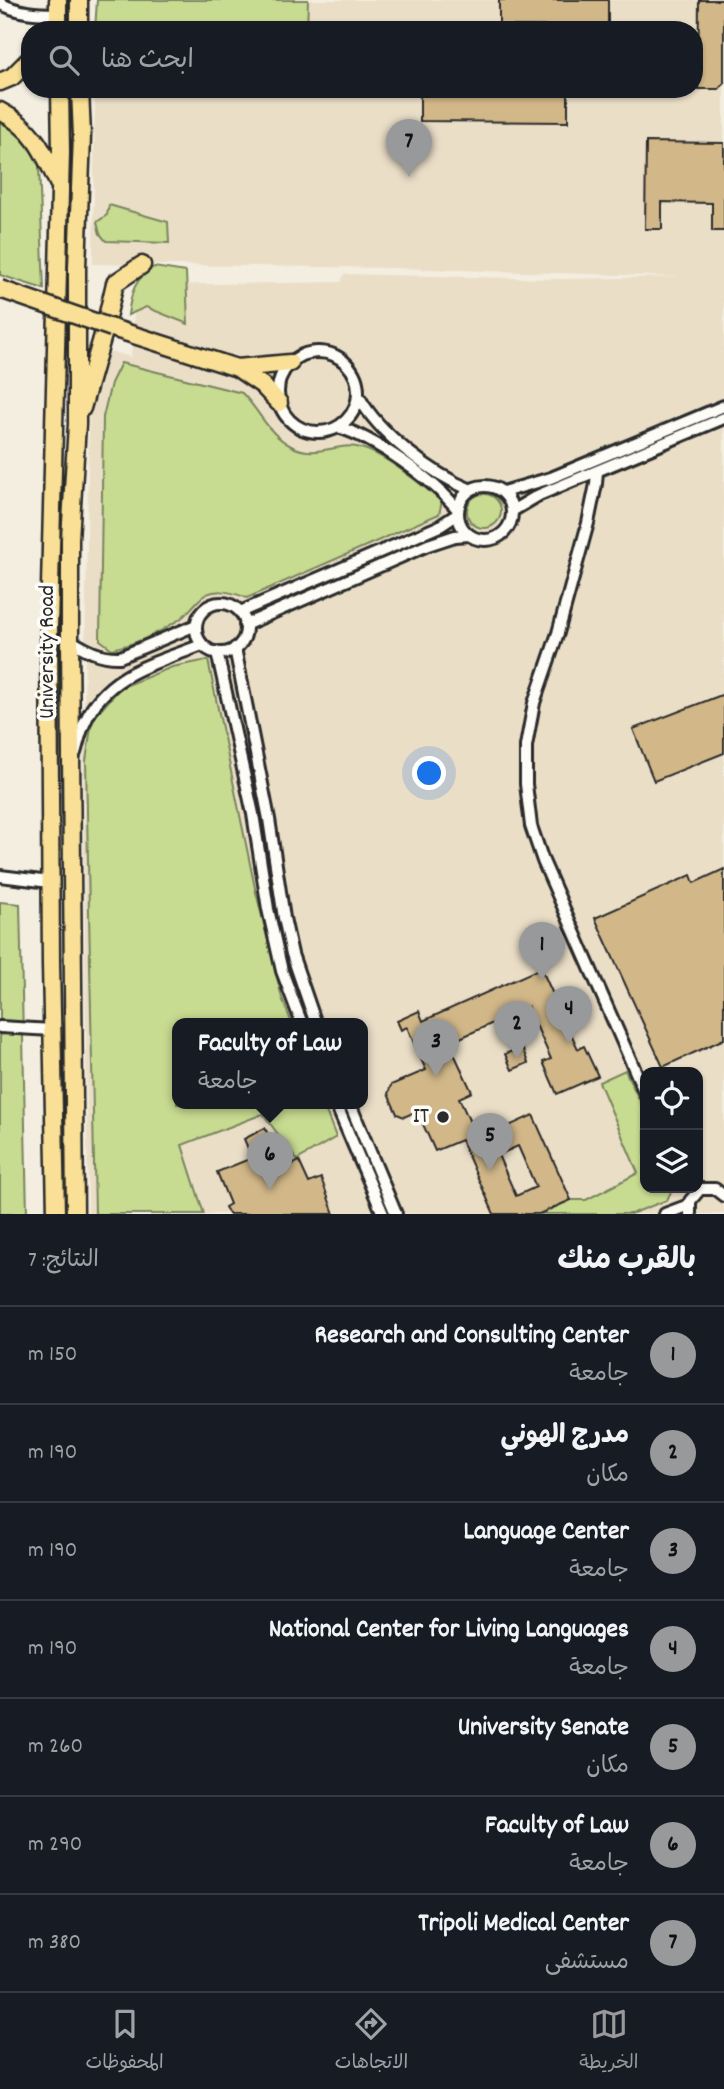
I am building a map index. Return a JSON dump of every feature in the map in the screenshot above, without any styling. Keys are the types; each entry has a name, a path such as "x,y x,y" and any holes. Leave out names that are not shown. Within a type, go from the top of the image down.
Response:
{"highway":[{"path":"79,0 79,21"},
{"path":"0,82 12,77 21,68"},
{"name":"University Road","path":"56,1214 48,626 60,98"},
{"name":"University Road","path":"75,1214 70,640 71,525 77,424 80,98"},
{"path":"0,111 20,122 38,142 60,186"},
{"path":"77,424 115,283 142,265"},
{"path":"0,289 237,368 256,380 279,403"},
{"path":"237,368 290,363"}],"street":[{"path":"0,3 8,8 58,15"},
{"path":"359,397 352,415 338,427 328,431 308,431 290,421 279,403 279,381 290,363 309,352 320,351 341,359 355,375 359,397 368,413 388,434 447,479 471,490"},
{"path":"503,492 551,478 724,406"},
{"path":"512,511 539,495 724,418"},
{"path":"338,427 377,444 440,491 458,512"},
{"path":"597,471 588,523 558,633 534,703 526,746 526,784 531,826 543,861 640,1082"},
{"path":"245,625 428,545 455,536 469,535 484,540 499,537 509,526 512,511 503,492 487,486 471,490 462,498 458,512 460,522 469,535"},
{"path":"240,612 440,526 458,512"},
{"path":"214,604 228,604 240,612 245,625 243,638 235,648 226,652 217,652 202,645 197,636 196,625 201,612 214,604"},
{"path":"70,640 94,653 120,657 196,625"},
{"path":"72,766 84,724 97,700 110,686 124,677 202,645"},
{"path":"235,648 269,819 284,918 292,954 314,1018"},
{"path":"217,652 253,814 282,971 300,1018"},
{"path":"0,876 50,883"},
{"path":"0,1027 52,1030"},
{"path":"338,1109 383,1214"},
{"path":"352,1109 396,1214"},
{"path":"710,1188 724,1181"},
{"path":"703,1188 719,1191 724,1196"},
{"path":"665,1214 689,1210 693,1193"}],"shaded area":[{"path":"97,0 724,0 724,1214 88,1214 83,777 89,414 108,351 131,357 136,285 341,282 344,274 558,279 681,277 393,268 93,264 95,98 703,98 703,21 96,21"}],"green space":[{"path":"97,0 308,0 307,21 96,21"},
{"path":"0,117 32,143 39,166 44,289 0,275"},
{"path":"109,205 168,222 169,243 106,241 100,234 97,222 107,215"},
{"path":"154,267 186,272 188,324 146,307 128,315 135,287 142,276"},
{"path":"121,363 242,393 270,429 293,447 319,451 352,446 382,457 442,501 439,514 247,598 220,591 208,594 169,626 112,649 100,640 103,417 111,383"},
{"path":"484,494 496,499 501,511 496,523 484,528 472,523 467,511 472,499"},
{"path":"208,660 255,888 282,998 290,1018 172,1018 172,1109 325,1109 336,1137 297,1160 263,1114 182,1145 204,1214 95,1214 86,761 92,720 120,688 172,667"},
{"path":"0,902 20,904 27,1214 0,1214"},
{"path":"625,1070 640,1102 640,1193 670,1193 667,1200 631,1214 539,1214 571,1200 586,1200 638,1173 599,1082"}],"building":[{"path":"499,0 608,0 608,21 499,21"},
{"path":"699,0 724,0 724,83 719,89 703,89 703,21 699,21"},
{"path":"420,98 568,98 568,122 420,121"},
{"path":"646,142 724,143 724,231 712,231 712,203 662,202 662,229 645,229"},
{"path":"724,694 724,753 654,781 633,729"},
{"path":"724,869 724,1039 663,1067 595,918 691,875 694,883"},
{"path":"541,968 578,1049 584,1046 598,1076 557,1094 543,1062 551,1059 528,1007 449,1043 472,1092 459,1098 478,1140 533,1115 571,1200 539,1214 494,1214 461,1140 435,1151 417,1111 404,1117 397,1114 388,1094 391,1085 426,1070 407,1027 401,1030 397,1021 419,1011 423,1021","holes":["518,1146 536,1187 516,1196 498,1155"]},
{"path":"522,1047 528,1063 512,1070 505,1054"},
{"path":"265,1128 274,1149 286,1143 294,1164 299,1161 309,1183 321,1178 334,1214 229,1214 225,1207 230,1204 217,1172 252,1158 244,1139"}],"place":[{"name":"Tripoli Medical Center","path":"409,177"},
{"name":"Research and Consulting Center","path":"542,980"},
{"name":"National Center for Living Languages","path":"569,1044"},
{"name":"مدرج الهوني","path":"517,1059"},
{"name":"Language Center","path":"436,1077"},
{"name":"IT","path":"443,1117"},
{"name":"University Senate","path":"490,1171"},
{"name":"Faculty of Law","path":"270,1190"}]}
